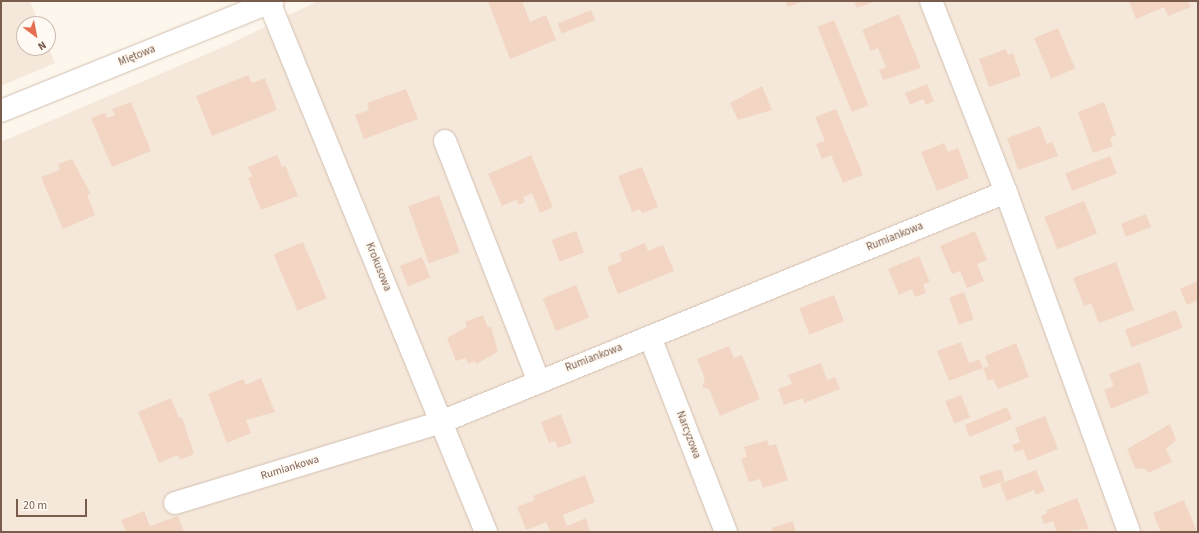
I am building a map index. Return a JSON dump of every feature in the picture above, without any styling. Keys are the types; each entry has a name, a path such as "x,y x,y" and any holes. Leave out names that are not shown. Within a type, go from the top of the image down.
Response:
{"street":[{"path":"931,1 1006,192 1129,532"},
{"name":"Miętowa","path":"1,111 271,2"},
{"name":"Krokusowa","path":"271,2 486,532"},
{"path":"445,141 538,380"},
{"name":"Rumiankowa","path":"175,503 441,422 538,380 650,337 1006,192"},
{"name":"Narcyzowa","path":"650,337 726,532"}],"shaded area":[{"path":"1,1 30,1 36,16 16,16 16,56 52,56 55,63 1,86"},
{"path":"318,1 1198,1 1198,532 1,532 1,142 230,44"}],"building":[{"path":"488,1 522,1 530,22 546,15 556,40 510,59"},
{"path":"786,1 804,1 788,7"},
{"path":"854,1 875,1 857,8"},
{"path":"1129,1 1188,1 1191,7 1168,16 1164,7 1136,19"},
{"path":"591,10 595,20 562,34 558,23"},
{"path":"899,14 921,68 883,80 879,70 886,67 878,48 871,51 862,30"},
{"path":"834,20 868,105 852,112 817,27"},
{"path":"1058,28 1075,69 1051,79 1034,38"},
{"path":"1006,49 1008,55 1013,53 1021,76 989,87 979,59"},
{"path":"248,75 252,83 265,78 277,110 212,136 196,96"},
{"path":"927,84 934,101 926,105 923,99 910,105 905,93"},
{"path":"762,86 772,110 738,120 730,103"},
{"path":"406,89 418,119 364,139 355,115 369,110 367,103"},
{"path":"131,102 151,151 112,167 91,118 105,113 107,118 115,115 112,109"},
{"path":"1104,102 1116,135 1110,138 1113,146 1093,153 1078,112"},
{"path":"836,109 863,175 843,183 831,155 822,159 816,144 825,141 815,117"},
{"path":"1040,126 1047,144 1052,141 1058,156 1018,170 1007,138"},
{"path":"944,143 948,152 958,148 969,178 937,191 921,152"},
{"path":"277,155 282,167 285,165 298,196 261,210 248,178 252,176 248,167"},
{"path":"531,155 553,207 540,213 532,193 523,197 525,202 519,205 516,200 502,206 488,174"},
{"path":"1110,156 1117,174 1072,191 1065,173"},
{"path":"72,159 91,194 87,195 95,215 63,229 41,177 60,170 58,164"},
{"path":"642,167 658,207 642,213 640,209 632,212 618,176"},
{"path":"439,195 460,252 429,264 408,206"},
{"path":"1084,201 1097,233 1057,250 1044,217"},
{"path":"1146,214 1151,227 1126,237 1121,224"},
{"path":"576,231 584,253 559,262 552,240"},
{"path":"975,231 987,260 977,264 984,281 967,288 960,271 952,274 940,246"},
{"path":"303,242 327,298 297,311 274,255"},
{"path":"645,243 648,251 663,245 674,271 618,294 607,267 622,261 619,254"},
{"path":"919,256 930,282 923,284 926,293 915,297 912,289 899,295 888,269"},
{"path":"422,257 430,277 408,286 400,266"},
{"path":"1116,262 1134,310 1099,323 1091,303 1084,306 1073,278"},
{"path":"1198,281 1198,300 1187,305 1180,289"},
{"path":"576,285 589,317 556,331 543,298"},
{"path":"964,292 974,319 959,325 949,297"},
{"path":"834,295 844,321 809,334 799,308"},
{"path":"1176,310 1183,328 1131,347 1125,330"},
{"path":"483,315 488,328 491,326 498,352 476,364 475,361 468,364 466,358 456,361 447,338 467,327 465,322"},
{"path":"961,342 969,363 979,359 983,368 949,381 937,351"},
{"path":"1016,343 1029,377 998,389 993,379 988,381 983,368 989,366 985,356"},
{"path":"729,346 734,358 742,355 760,399 720,416 709,389 702,387 705,379 697,359"},
{"path":"1140,362 1149,393 1111,409 1104,390 1114,386 1109,374"},
{"path":"821,363 827,380 835,377 840,389 804,403 803,398 784,405 778,389 792,384 788,375"},
{"path":"261,378 275,412 246,420 251,433 227,443 208,394 243,379 246,385"},
{"path":"961,395 970,417 954,424 945,401"},
{"path":"171,398 179,418 182,417 194,454 180,460 178,455 159,463 138,412"},
{"path":"1007,407 1012,419 970,437 965,425"},
{"path":"561,414 572,443 558,448 555,441 549,443 541,422"},
{"path":"1045,416 1058,449 1028,461 1023,449 1015,452 1012,445 1020,442 1015,428"},
{"path":"1170,424 1176,440 1166,449 1172,462 1148,473 1146,469 1135,468 1127,449"},
{"path":"767,440 769,446 776,444 788,480 763,488 760,479 749,482 741,459 747,457 744,447"},
{"path":"1001,469 1005,481 983,488 979,476"},
{"path":"1036,470 1045,491 1036,495 1034,490 1007,501 1000,484"},
{"path":"585,475 595,502 563,515 567,526 586,518 590,532 550,532 546,522 526,530 517,507 535,500 533,496"},
{"path":"1077,498 1089,529 1057,532 1053,521 1044,524 1041,516 1047,513 1046,510"},
{"path":"1184,500 1197,532 1161,532 1153,513"},
{"path":"144,511 150,526 178,516 184,532 126,532 121,520"},
{"path":"793,521 796,532 773,532 771,528"}]}
